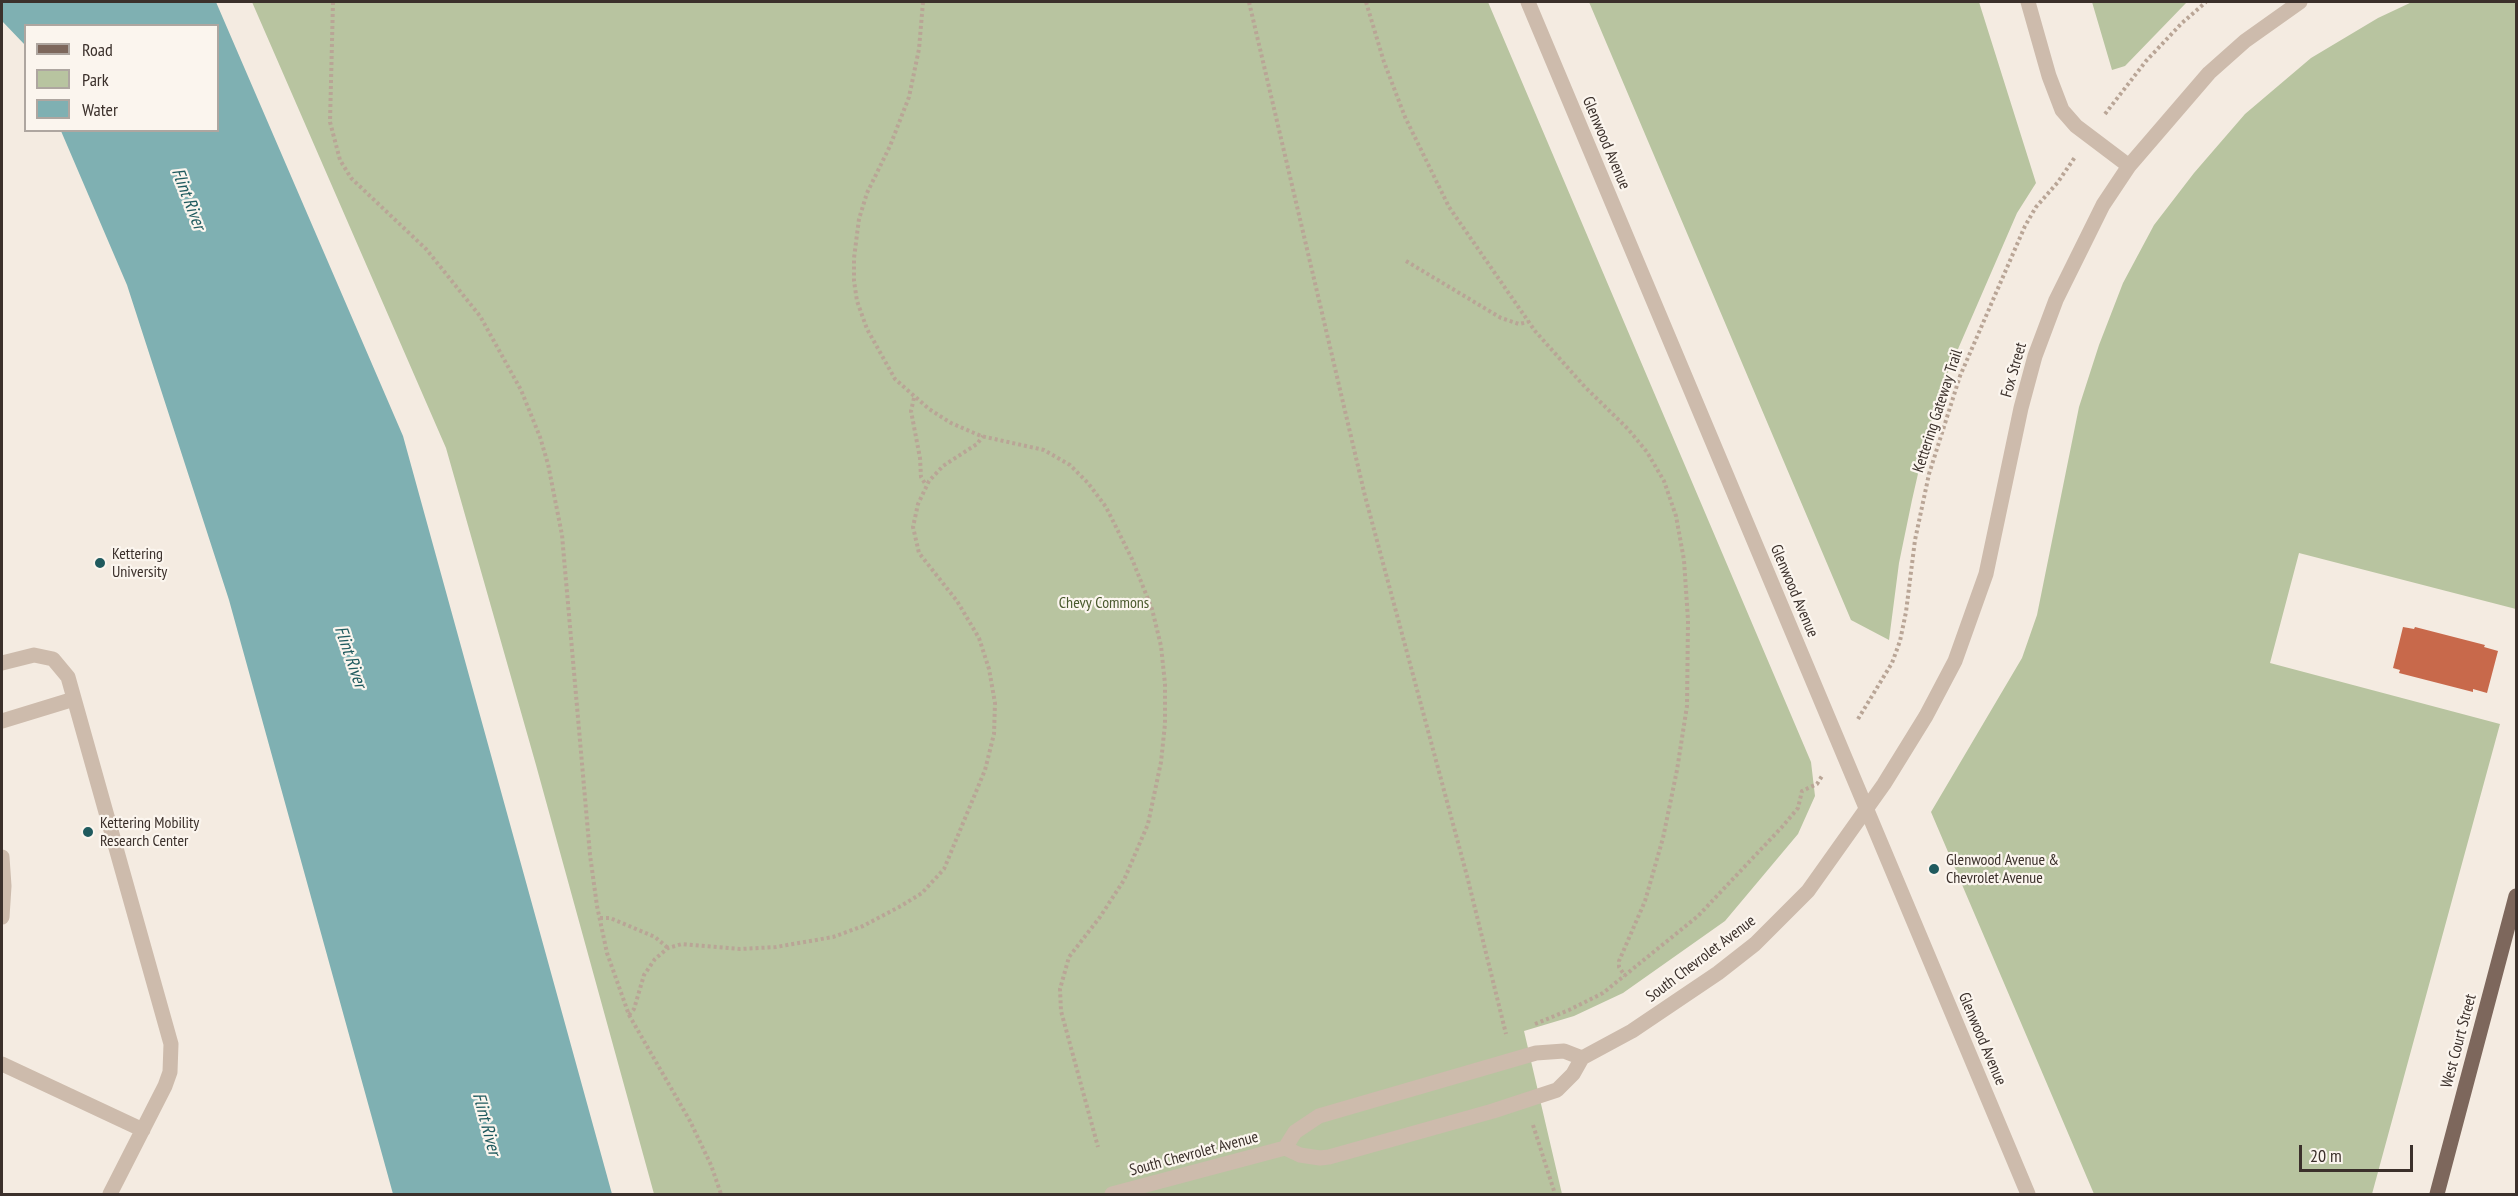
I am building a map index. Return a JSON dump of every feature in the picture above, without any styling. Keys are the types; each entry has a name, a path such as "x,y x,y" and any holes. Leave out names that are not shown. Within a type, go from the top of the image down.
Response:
{"main road":[{"name":"West Court Street","path":"2437,1194 2517,896"}],"street":[{"name":"Glenwood Avenue","path":"1528,2 2028,1194"},
{"path":"2028,2 2049,76 2062,110 2076,126 2129,166"},
{"name":"Fox Street","path":"1866,810 1931,707 1968,629 1986,574 2021,408 2035,357 2056,300 2103,205 2129,166 2209,73 2245,41 2300,2"},
{"path":"2,663 34,655 52,659 68,677 171,1044 170,1072 110,1194"},
{"path":"2,721 74,699"},
{"name":"South Chevrolet Avenue","path":"1112,1194 1285,1148 1300,1155 1329,1157 1521,1103 1557,1090 1573,1074 1582,1058 1632,1031 1685,996 1755,944 1808,891 1866,810"},
{"path":"2,857 4,886 2,917"},
{"path":"1285,1148 1296,1132 1319,1116 1536,1053 1564,1051 1582,1058"},
{"path":"2,1064 143,1130"}],"path":[{"path":"333,2 330,122 340,160 351,178 426,249 480,316 521,390 545,455 562,535 590,855 600,918 613,974 629,1015 690,1121 711,1165 721,1194"},
{"path":"923,2 914,78 903,116 863,205 854,258 857,301 867,329 895,379 914,398 951,423 983,436 1034,446 1058,457 1100,496 1132,559 1152,609 1161,646 1165,684 1165,724 1161,762 1148,824 1124,880 1070,957 1060,989 1061,1011 1098,1147"},
{"path":"1249,2 1304,225 1362,485 1508,1041"},
{"path":"1366,2 1395,90 1430,169 1461,226 1528,321 1570,371 1628,429 1647,452 1670,494 1679,531 1688,620 1687,706 1663,838 1644,901 1619,961 1619,967 1625,976"},
{"path":"2117,96 2181,23 2206,2"},
{"name":"Kettering Gateway Trail","path":"1888,670 1903,630 1919,520 1929,474 1950,402 2017,241 2036,207 2061,178"},
{"path":"1406,261 1501,318 1519,324 1528,321"},
{"path":"914,398 911,411 920,458 921,477 926,485"},
{"path":"629,1015 634,1009 644,975 655,959 668,948 682,944 740,949 776,947 833,937 863,926 901,906 922,893 944,870 985,770 994,734 996,712 989,669 979,638 966,613 924,560 916,546 913,527 914,516 926,485 943,466 977,444 983,436"},
{"path":"1526,1027 1546,1021 1585,1003 1625,976 1708,907 1798,808 1802,791 1817,784"},
{"path":"600,918 610,918 656,937 668,948"},
{"path":"1506,1033 1516,1030"},
{"path":"1532,1120 1556,1194"}],"green space":[{"name":"Chevy Commons","path":"252,2 1488,2 1811,762 1815,796 1798,834 1725,921 1623,993 1574,1016 1524,1031 1562,1194 654,1194 446,448"},
{"path":"1589,2 1979,2 2036,183 2017,213 1945,379 1925,443 1912,500 1899,563 1889,640 1851,620"},
{"path":"2092,2 2187,2 2125,66 2112,70"},
{"path":"2412,2 2516,2 2516,609 2299,553 2270,663 2500,724 2372,1194 2094,1194 1931,812 2022,658 2037,615 2079,407 2099,345 2123,283 2154,225 2194,173 2245,114 2311,58 2378,18"}],"water":[{"name":"Flint River","path":"2,2 216,2 403,436 612,1194 393,1194 229,600 127,285 61,132 219,132 219,24 24,24 24,44 2,21"}],"building":[{"path":"2403,627 2414,629 2415,627 2485,645 2484,647 2498,651 2487,693 2473,689 2473,692 2399,673 2400,670 2393,668"}],"place":[{"name":"Kettering University","path":"100,563"},
{"name":"Kettering Mobility Research Center","path":"88,832"},
{"name":"Glenwood Avenue & Chevrolet Avenue","path":"1934,869"}]}
